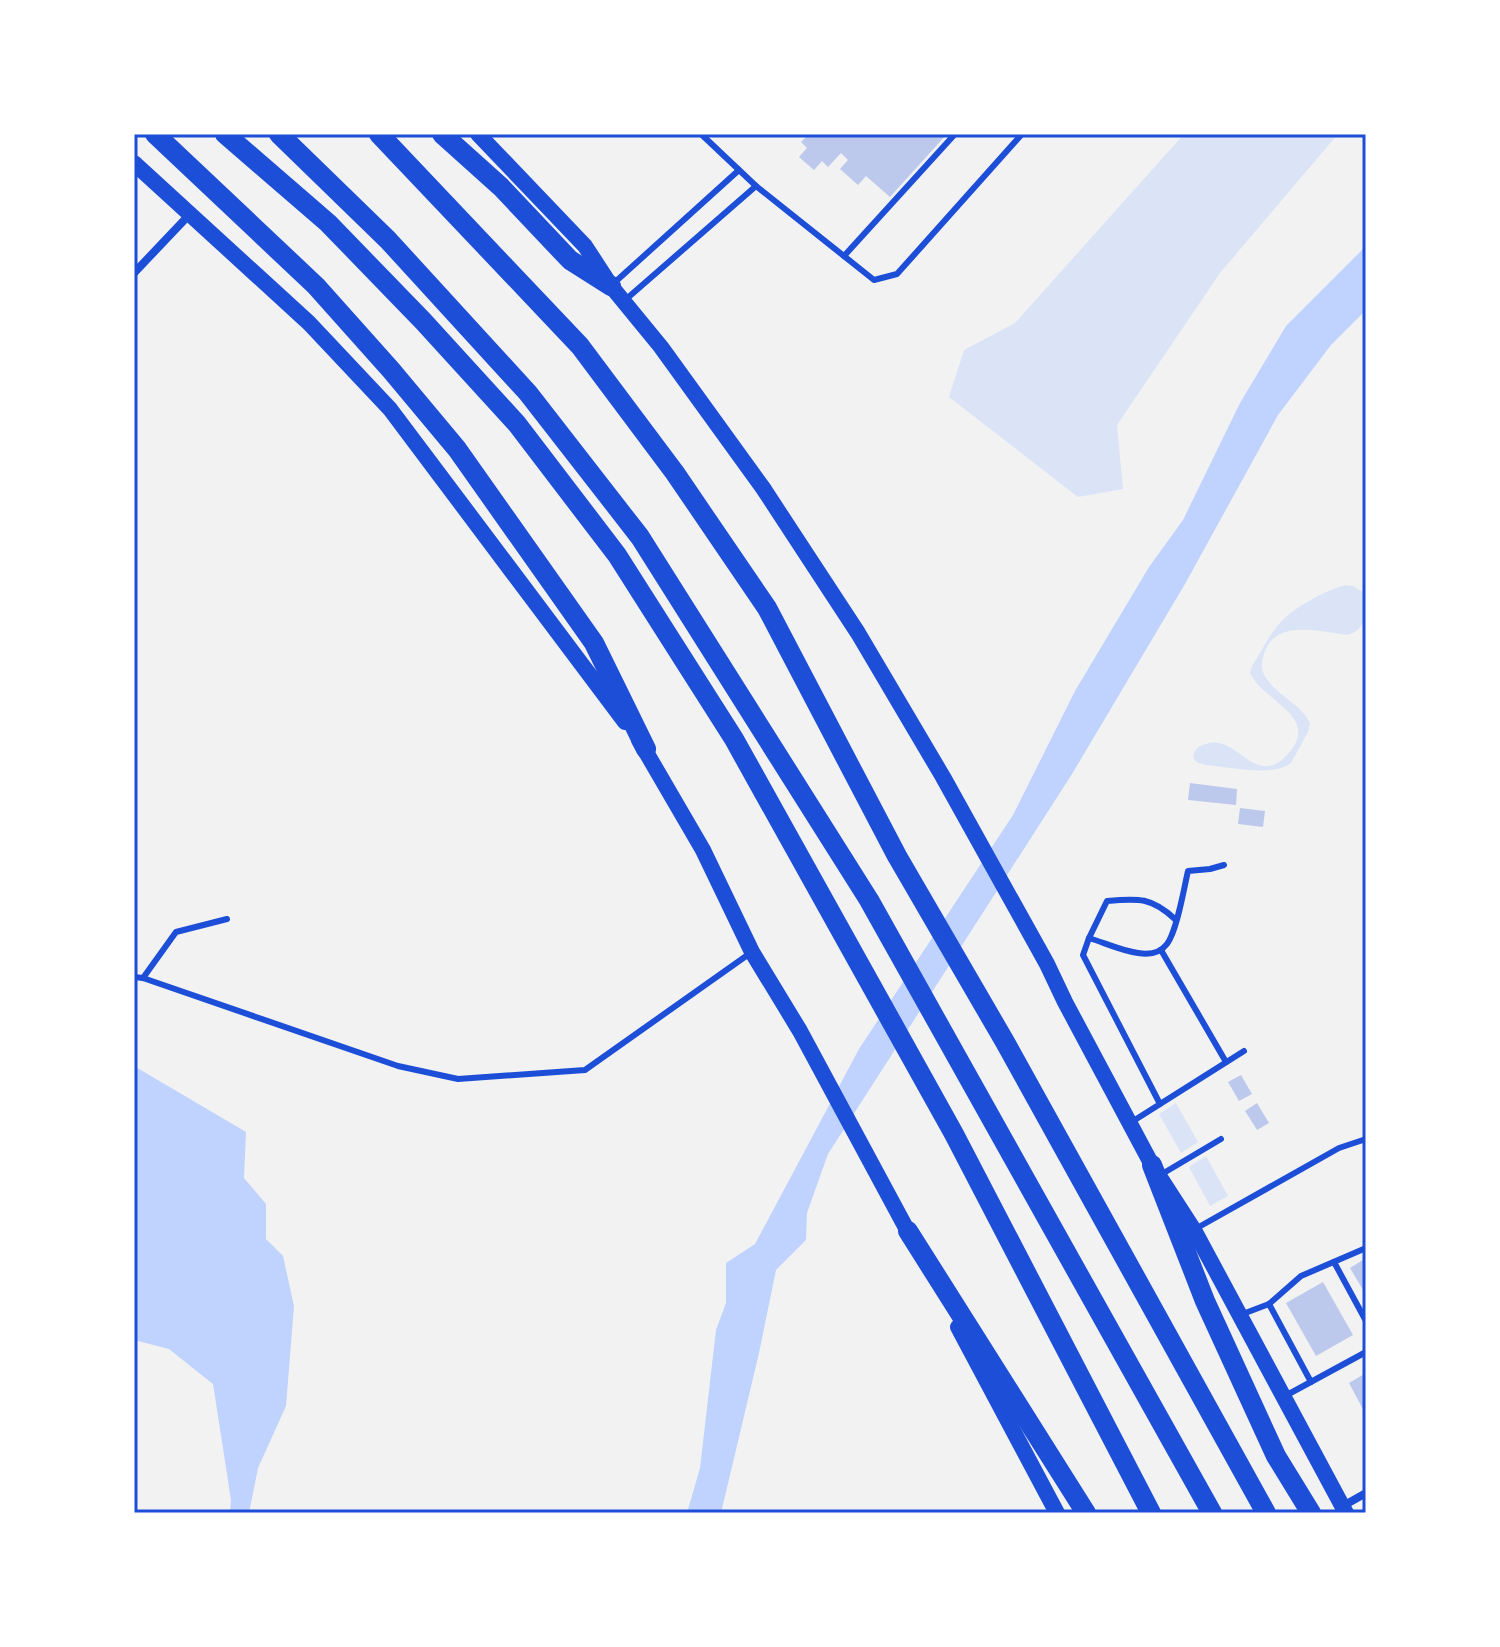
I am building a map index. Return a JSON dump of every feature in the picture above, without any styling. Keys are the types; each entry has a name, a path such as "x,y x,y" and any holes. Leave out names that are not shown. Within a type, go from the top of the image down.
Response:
{"highway":[{"path":"155,134 316,286 457,449 594,643 646,749"},
{"path":"225,134 328,223 423,321 517,424 617,555 734,739 954,1134 1151,1513"},
{"path":"279,134 388,240 528,393 640,537 869,900 1212,1513"},
{"path":"379,134 580,346 675,473 767,608 897,856 1005,1042 1266,1513"},
{"path":"442,134 501,187 570,260 618,293"},
{"path":"1156,1170 1205,1301 1276,1456 1311,1513"},
{"path":"908,1231 1086,1513"}],"main road":[{"path":"478,134 585,246 763,488 858,633 943,777 1047,964 1130,1123 1194,1230 1344,1510"},
{"path":"134,163 309,323 390,409 646,749 703,850 752,952 800,1031 1057,1513"}],"street":[{"path":"134,273 190,214"},
{"path":"1344,1510 1366,1493"}],"lane":[{"path":"844,256 955,134"},
{"path":"703,135 756,186 874,280 897,274 1022,134"},
{"path":"618,293 739,170"},
{"path":"618,293 756,186"},
{"path":"1089,938 1136,953 1152,954 1161,950 1168,943 1176,920 1188,871 1224,865"},
{"path":"1160,1104 1083,955 1107,901 1135,898 1150,901 1164,908 1176,920"},
{"path":"143,978 176,932 227,919"},
{"path":"1161,950 1226,1062"},
{"path":"134,977 398,1066 458,1079 585,1070 752,952"},
{"path":"1130,1123 1244,1051"},
{"path":"1156,1170 1221,1139"},
{"path":"1194,1230 1339,1148 1366,1139"},
{"path":"1240,1315 1269,1304 1301,1276 1366,1248"},
{"path":"1334,1262 1366,1321"},
{"path":"1269,1304 1311,1382"},
{"path":"1283,1397 1366,1352"}],"shaded area":[{"path":"1184,134 1338,134 1220,273 1117,425 1123,489 1078,497 949,397 964,350 1015,323"},
{"path":"1346,585 1366,594 1362,625 1354,633 1288,631 1270,643 1263,657 1262,669 1266,678 1301,710 1310,723 1291,763 1273,770 1262,770 1206,765 1196,761 1193,756 1197,748 1217,743 1264,766 1274,765 1285,757 1296,743 1298,731 1295,720 1257,683 1250,673 1252,666 1286,617 1311,600"},
{"path":"1176,1103 1198,1142 1181,1153 1159,1114"},
{"path":"1206,1156 1228,1196 1210,1206 1189,1167"}],"water":[{"path":"1366,246 1366,310 1331,345 1278,415 1185,584 1072,774 828,1154 807,1213 806,1240 776,1270 721,1513 687,1513 700,1468 716,1330 726,1303 726,1263 755,1244 859,1049 1013,815 1075,691 1149,567 1183,520 1240,403 1286,326"},
{"path":"134,1066 246,1132 244,1178 266,1204 266,1239 283,1256 294,1306 286,1406 258,1468 249,1513 230,1513 231,1500 213,1384 169,1349 134,1340"}],"building":[{"path":"809,134 947,134 890,197 866,176 858,185 840,169 848,160 841,153 828,167 822,161 814,170 799,157 807,148 801,142"},
{"path":"1190,783 1237,789 1236,805 1188,800"},
{"path":"1240,808 1265,811 1263,827 1238,824"},
{"path":"1241,1075 1252,1094 1239,1101 1228,1082"},
{"path":"1257,1103 1269,1123 1257,1130 1245,1111"},
{"path":"1366,1258 1366,1295 1350,1268"},
{"path":"1323,1282 1353,1335 1316,1356 1286,1303"},
{"path":"1366,1373 1366,1415 1349,1383"}]}
